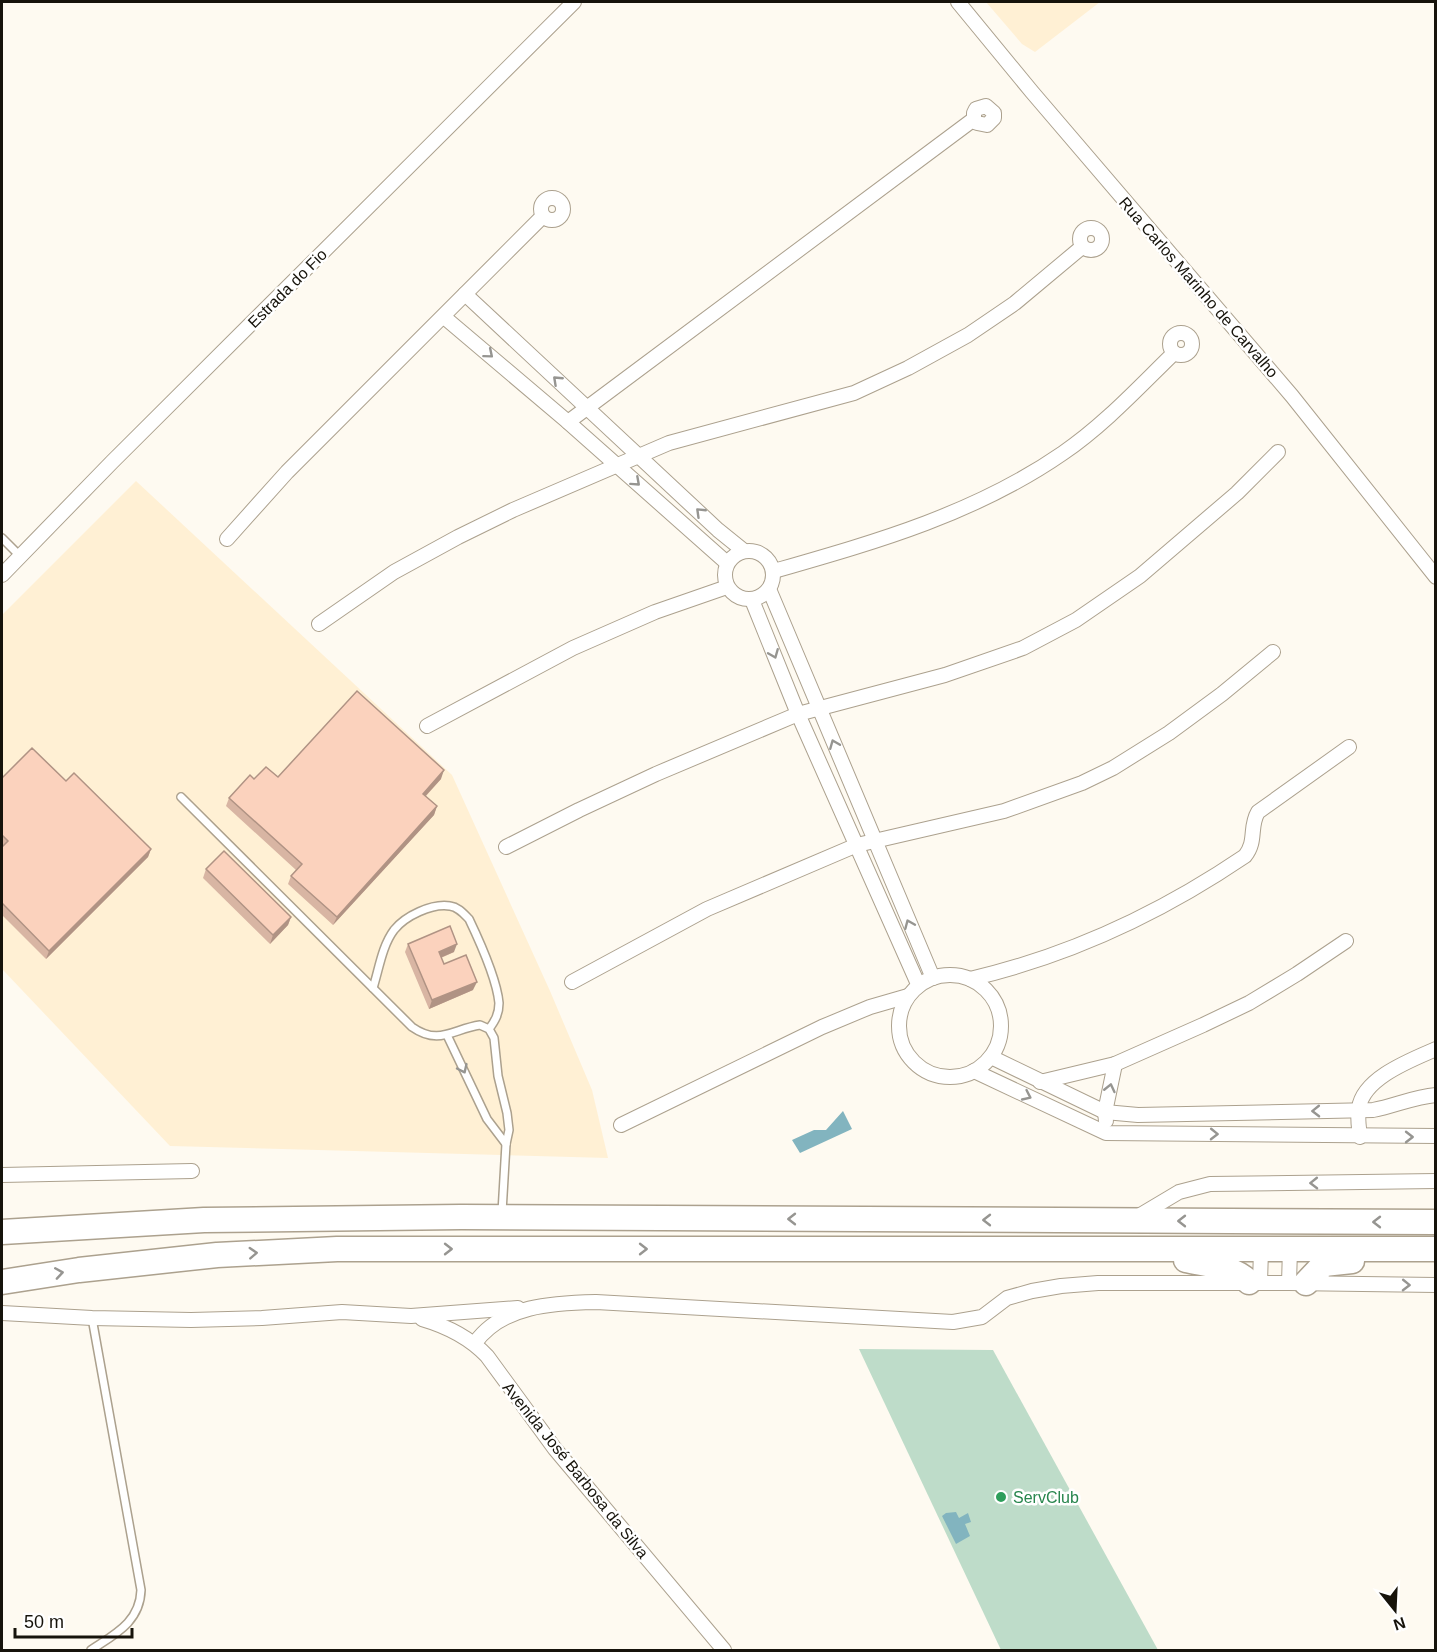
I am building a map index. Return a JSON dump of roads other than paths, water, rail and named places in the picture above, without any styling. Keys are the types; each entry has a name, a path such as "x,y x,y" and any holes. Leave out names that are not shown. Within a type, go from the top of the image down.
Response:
{"highway":[{"path":"2,1232 204,1220 502,1218 1436,1222"},
{"path":"1160,1248 1174,1256 1229,1269 1255,1283"},
{"path":"2,1282 79,1270 217,1255 337,1249 1436,1249"},
{"path":"1297,1283 1329,1262 1436,1260"}],"street":[{"name":"Estrada do Fio","path":"2,575 121,453 574,2"},
{"name":"Rua Carlos Marinho de Carvalho","path":"958,2 1292,396 1436,577"},
{"path":"568,422 974,119"},
{"path":"227,539 287,472 543,216"},
{"path":"319,624 394,572 458,537 616,465 669,443 854,393 908,368 968,335 1015,303 1082,247"},
{"path":"465,294 718,530 744,551"},
{"path":"444,316 727,563"},
{"path":"774,571 880,540 945,517 1005,489 1062,453 1102,424 1174,353"},
{"path":"506,847 646,778 798,714 945,675 1023,648 1076,620 1140,576 1237,493 1278,452"},
{"path":"744,551 754,551 763,555 770,562 774,571 769,590 752,600 740,599 733,594 724,579 727,563 744,551"},
{"path":"427,726 573,648 655,612 727,587"},
{"path":"769,590 933,978"},
{"path":"752,600 798,714 918,984"},
{"path":"572,982 706,909 857,845 1004,811 1082,783 1113,768 1170,733 1273,652"},
{"path":"970,979 1082,945 1122,928 1200,887 1245,856 1250,850 1253,842 1254,819 1258,812 1349,747"},
{"path":"1040,1082 1115,1064 1249,1003 1346,941"},
{"path":"948,975 970,979 989,992 998,1007 1002,1024 999,1041 991,1057 964,1076 947,1077 930,1074 916,1065 905,1052 899,1036 899,1019 904,1003 918,984 933,978 948,975"},
{"path":"621,1125 822,1027 870,1007 908,996"},
{"path":"1360,1137 1358,1110 1373,1083 1398,1067 1436,1048"},
{"path":"991,1057 1105,1112 1138,1115 1358,1110 1385,1108 1408,1099 1436,1095"},
{"path":"1106,1132 1105,1112 1115,1064"},
{"path":"974,1071 1106,1132 1360,1137 1436,1136"},
{"path":"2,1175 192,1171"},
{"path":"1131,1221 1179,1192 1210,1184 1436,1181"},
{"path":"1255,1283 1261,1250"},
{"path":"1290,1250 1297,1283"},
{"path":"2,1313 191,1320 342,1312 411,1316 596,1302 952,1322 982,1317 1000,1303 1016,1295 1061,1286 1098,1283 1436,1285"},
{"path":"475,1343 489,1327 534,1307"},
{"name":"Avenida José Barbosa da Silva","path":"411,1316 440,1324 475,1343 555,1449 724,1650"}],"lane":[{"path":"2,538 20,556"},
{"path":"182,797 412,1028 420,1033 438,1037 480,1025 489,1029 494,1038 498,1076 507,1113 508,1130 502,1218"},
{"path":"373,988 387,944 395,930 407,919 436,907 449,906 461,910 469,919 496,990 499,1004 497,1017 489,1029"},
{"path":"447,1035 487,1119 496,1134 506,1144"},
{"path":"91,1650 132,1620 139,1605 141,1590 92,1318"}],"water":[{"path":"843,1111 852,1129 800,1153 792,1140 814,1130 826,1130"},
{"path":"956,1512 959,1518 968,1513 971,1522 965,1524 970,1536 956,1544 942,1516"}],"place":[{"name":"ServClub","path":"1001,1497"}]}
